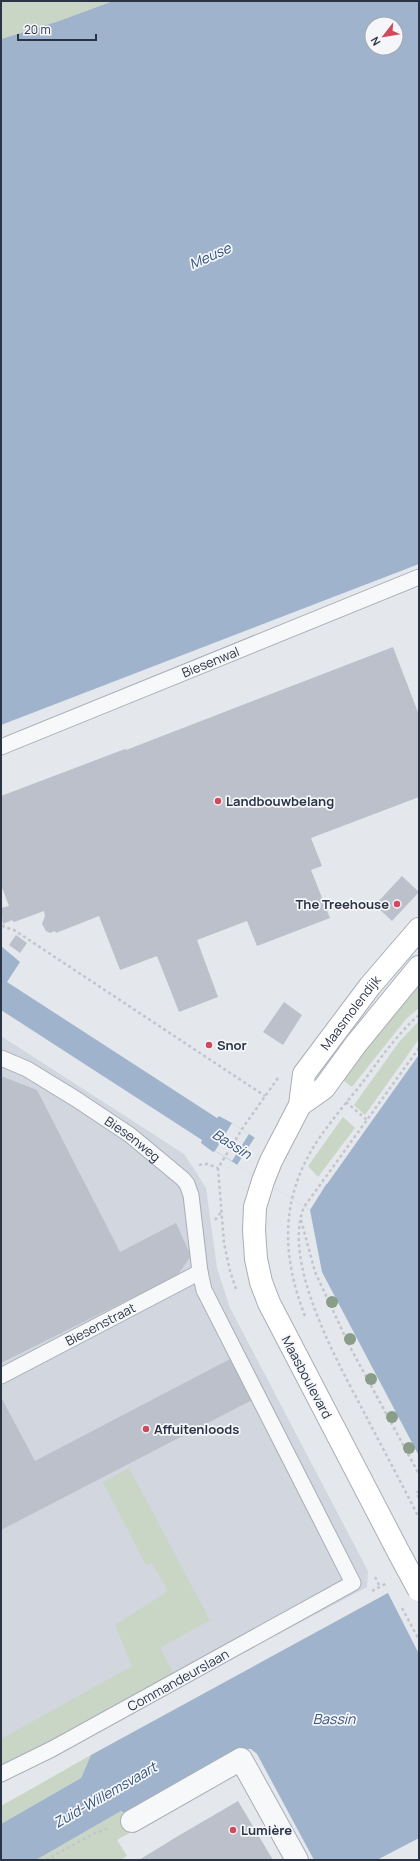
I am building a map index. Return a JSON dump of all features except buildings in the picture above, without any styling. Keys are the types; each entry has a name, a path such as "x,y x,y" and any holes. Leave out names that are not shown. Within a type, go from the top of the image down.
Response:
{"main road":[{"name":"Maasmolendijk","path":"276,1150 300,1105 304,1074 370,986 419,930"},
{"name":"Maasmolendijk","path":"300,1105 324,1088 356,1044 419,967"},
{"name":"Maasboulevard","path":"276,1150 262,1181 255,1207 254,1230 256,1259 261,1282 280,1325 419,1590"}],"street":[{"path":"132,1821 241,1759 297,1860"}],"lane":[{"name":"Biesenwal","path":"1,747 419,578"},
{"name":"Biesenweg","path":"1,1058 27,1069 76,1098 130,1135 187,1184 191,1195 204,1290 353,1583"},
{"name":"Biesenstraat","path":"1,1376 200,1269"},
{"name":"Commandeurslaan","path":"1,1774 52,1749 353,1583"}],"path":[{"path":"1,919 4,928 14,930 265,1096"},
{"path":"306,1319 292,1274 288,1237 291,1198 303,1168 318,1140 395,1041 419,1015"},
{"path":"419,1048 304,1206 300,1218 300,1248 304,1274 315,1309 339,1364 419,1518"},
{"path":"213,1223 222,1211 218,1168 241,1129 283,1072"},
{"path":"196,1165 207,1164 218,1168"},
{"path":"300,1218 315,1272 350,1347 419,1474"},
{"path":"419,1491 416,1493 419,1498"},
{"path":"372,1573 380,1587"},
{"path":"46,1860 94,1834 132,1821"}],"shaded area":[{"path":"1,1036 184,1154 206,1188 217,1268 230,1308 368,1571 367,1587 1,1781"}],"green space":[{"path":"1,1 113,1 59,21 1,39"},
{"path":"419,978 419,1008 406,1019 352,1087 340,1078"},
{"path":"419,1021 419,1039 365,1115 354,1105 399,1042"},
{"path":"343,1117 355,1128 318,1177 308,1166"},
{"path":"129,1468 210,1620 160,1648 174,1674 104,1714 1,1768 1,1739 132,1666 115,1625 168,1591 152,1563 146,1565 103,1482"},
{"path":"91,1755 81,1778 1,1824 1,1806"},
{"path":"121,1811 133,1831 117,1840 127,1856 120,1860 36,1860"}],"water":[{"name":"Meuse","path":"113,1 419,1 419,564 1,725 1,39 59,21"},
{"path":"1,946 20,962 7,982 217,1118 219,1116 232,1123 327,1184 418,1056 419,1057 419,1456 322,1272 310,1210 215,1151 213,1152 201,1143 202,1140 1,1010"},
{"name":"Bassin","path":"419,1576 419,1838 377,1860 314,1860 257,1754 251,1749 248,1749 127,1815 121,1811 36,1860 1,1860 1,1824 81,1778 91,1755"}],"pier":[{"path":"232,1123 249,1134 232,1161 215,1151"},
{"path":"255,1137 327,1183 310,1210 237,1165"},
{"path":"419,1574 419,1654 387,1591"}],"place":[{"name":"Landbouwbelang","path":"218,801"},
{"name":"The Treehouse","path":"397,904"},
{"name":"Snor","path":"209,1045"},
{"name":"Affuitenloods","path":"146,1429"},
{"name":"Lumière","path":"233,1830"}],"water label":[{"name":"Zuid-Willemsvaart","path":"105,1795"}]}
